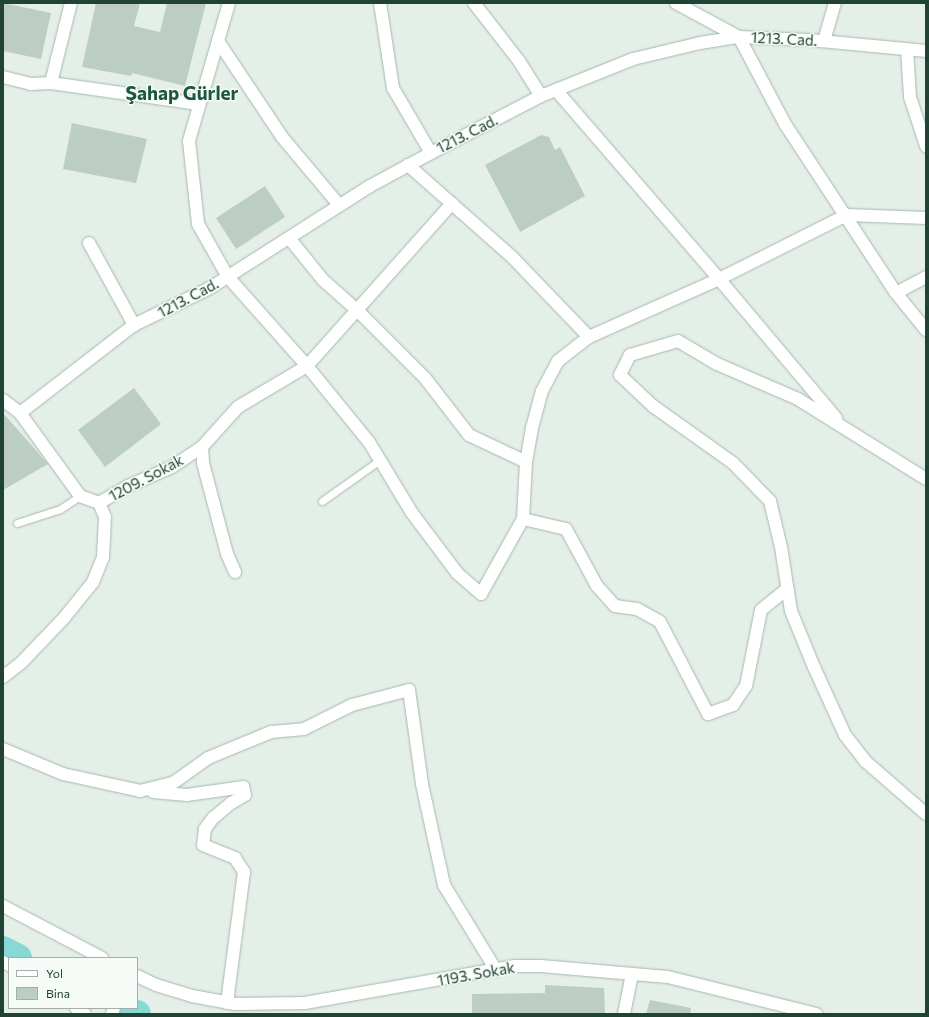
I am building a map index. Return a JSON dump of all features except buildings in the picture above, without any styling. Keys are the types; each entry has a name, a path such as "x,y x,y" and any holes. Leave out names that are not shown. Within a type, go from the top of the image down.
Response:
{"street":[{"path":"51,83 71,3"},
{"path":"229,3 189,141 198,224 228,277 307,366 369,442 412,513 457,573 481,594 523,519 526,462 542,391 558,361 589,337 720,278 847,215 926,218"},
{"path":"380,3 394,88 431,153"},
{"path":"474,3 519,61 541,96"},
{"path":"676,3 739,37 785,124 847,215 896,293 926,330"},
{"path":"824,41 835,3"},
{"name":"1213. Cad.","path":"20,413 134,326 228,277 339,205 408,165 541,96 633,59 739,37 824,41 926,51"},
{"path":"218,41 282,137 339,205"},
{"path":"907,50 910,97 926,146"},
{"path":"3,77 31,84 51,83 199,104"},
{"path":"556,90 720,278 843,427"},
{"path":"408,165 512,256 589,337"},
{"name":"1209. Sokak","path":"80,496 99,503 128,486 172,467 202,447 238,407 307,366 358,311 452,204"},
{"path":"289,238 323,280 358,311 425,378 469,435 526,462"},
{"path":"89,243 134,326"},
{"path":"896,293 926,277"},
{"path":"926,478 798,399 717,364 678,341 630,355 620,375 653,406 733,463 770,501 781,547 786,590 814,667 845,734 865,761 926,814"},
{"path":"3,400 20,413 80,496"},
{"path":"202,447 203,463 227,554 235,572"},
{"path":"3,677 22,662 48,635 93,582 103,557 105,517 99,503"},
{"path":"523,519 566,529 597,586 615,606 637,609 660,622 708,714 733,705 746,686 761,610 786,590"},
{"path":"140,791 173,783 208,758 271,732 304,729 352,705 409,690 422,784 444,885 496,970"},
{"path":"3,749 63,774 140,791 187,794 244,787 245,795 219,813 205,829 203,845 235,858 244,872 227,1003"},
{"path":"3,906 100,957"},
{"name":"1193. Sokak","path":"138,976 163,987 227,1003 305,1003 514,966 541,966 668,977 816,1014"},
{"path":"624,1014 632,974"}],"lane":[{"path":"322,501 380,460"},
{"path":"17,523 60,509 80,496"}],"waterway":[{"path":"3,950 16,957"},
{"path":"133,1013 137,1014"}],"district":[{"name":"Şahap Gürler","path":"182,93"}]}
